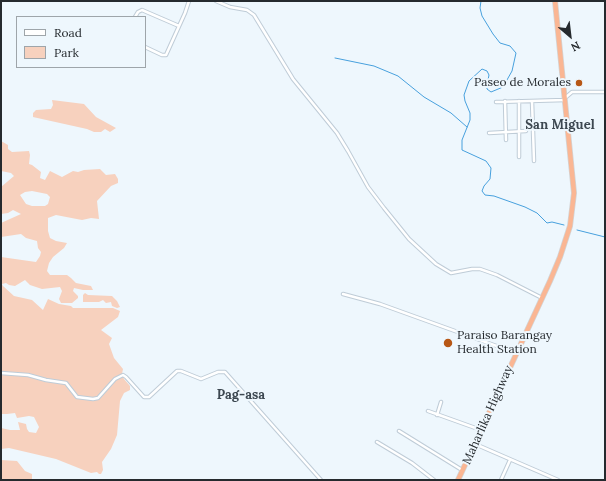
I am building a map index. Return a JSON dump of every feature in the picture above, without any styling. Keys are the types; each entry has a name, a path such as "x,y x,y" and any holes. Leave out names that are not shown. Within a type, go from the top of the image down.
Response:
{"highway":[{"name":"Maharlika Highway","path":"458,480 542,298 566,241 573,207 574,193 566,99 555,1"}],"street":[{"path":"146,47 162,55 166,55 188,1"},
{"path":"216,1 230,7 247,10 254,15 293,79 336,133 348,151 368,187 409,239 436,264 451,273 480,269 497,275 542,298"},
{"path":"136,16 138,12 142,10 179,26"},
{"path":"496,102 566,99 571,93 574,92 605,92"},
{"path":"504,101 506,140"},
{"path":"519,101 519,157"},
{"path":"532,101 534,161"},
{"path":"489,132 506,133 526,131"},
{"path":"343,294 380,304 516,353"},
{"path":"1,373 28,375 66,383 77,397 93,399 98,398 115,379 122,375 126,377 144,396 149,397 177,371 181,371 199,379 218,372 225,372 321,480"},
{"path":"437,415 441,402"},
{"path":"428,411 481,430"},
{"path":"399,431 463,470"},
{"path":"377,442 409,461 434,480"},
{"path":"475,444 558,480"},
{"path":"500,480 510,460"}],"green space":[{"path":"52,100 84,104 96,117 116,128 110,132 105,129 101,132 94,132 87,129 33,117 33,113 36,110 51,109 53,105"},
{"path":"1,141 8,145 8,149 12,152 29,151 29,164 41,172 40,178 45,180 50,171 62,177 73,171 78,172 100,169 106,175 115,174 118,179 118,183 111,186 97,201 99,219 91,218 82,220 56,215 48,218 48,231 50,238 67,243 64,248 53,257 49,263 47,271 50,275 67,275 76,283 91,286 93,290 74,288 73,291 78,298 72,303 61,303 59,299 62,291 60,287 42,289 30,285 25,280 15,286 6,283 2,284 14,296 32,300 43,310 48,299 59,304 71,306 73,308 113,308 120,311 118,317 101,330 112,338 109,344 114,358 123,369 122,374 130,386 130,390 124,393 120,401 117,435 111,449 102,462 103,470 101,474 97,472 91,473 56,459 9,448 1,449 1,428 20,430 18,422 26,424 29,432 36,433 39,427 34,417 29,416 17,418 15,413 1,414 1,257 36,262 41,252 38,248 37,241 26,238 21,234 1,237 1,223 21,214 13,210 8,213 1,214 1,187 14,176 11,173 1,171","holes":["32,191 47,194 50,197 48,204 45,206 32,206 26,204 20,195 25,192"]},
{"path":"85,293 88,295 112,296 120,307 117,308 112,306 111,302 106,303 103,300 99,302 83,302 83,295"},
{"path":"1,460 17,461 25,471 32,474 32,480 1,480"}],"waterway":[{"path":"481,1 480,8 482,16 493,34 500,43 510,46 516,53 512,71 503,87 491,92 487,89 489,75 487,71 482,69 469,81 464,95 470,113 470,120 462,140 462,150 486,161 491,168 490,179 482,191 485,195 494,196 525,207 537,213 547,223 552,222 564,225"},
{"path":"335,58 374,66 398,76 424,97 451,113 467,127"},
{"path":"577,230 605,237"}],"place":[{"name":"Paseo de Morales","path":"579,83"},
{"name":"Paraiso Barangay Health Station","path":"448,343"}],"district":[{"name":"San Miguel","path":"560,125"},
{"name":"Pag-asa","path":"241,395"}]}
